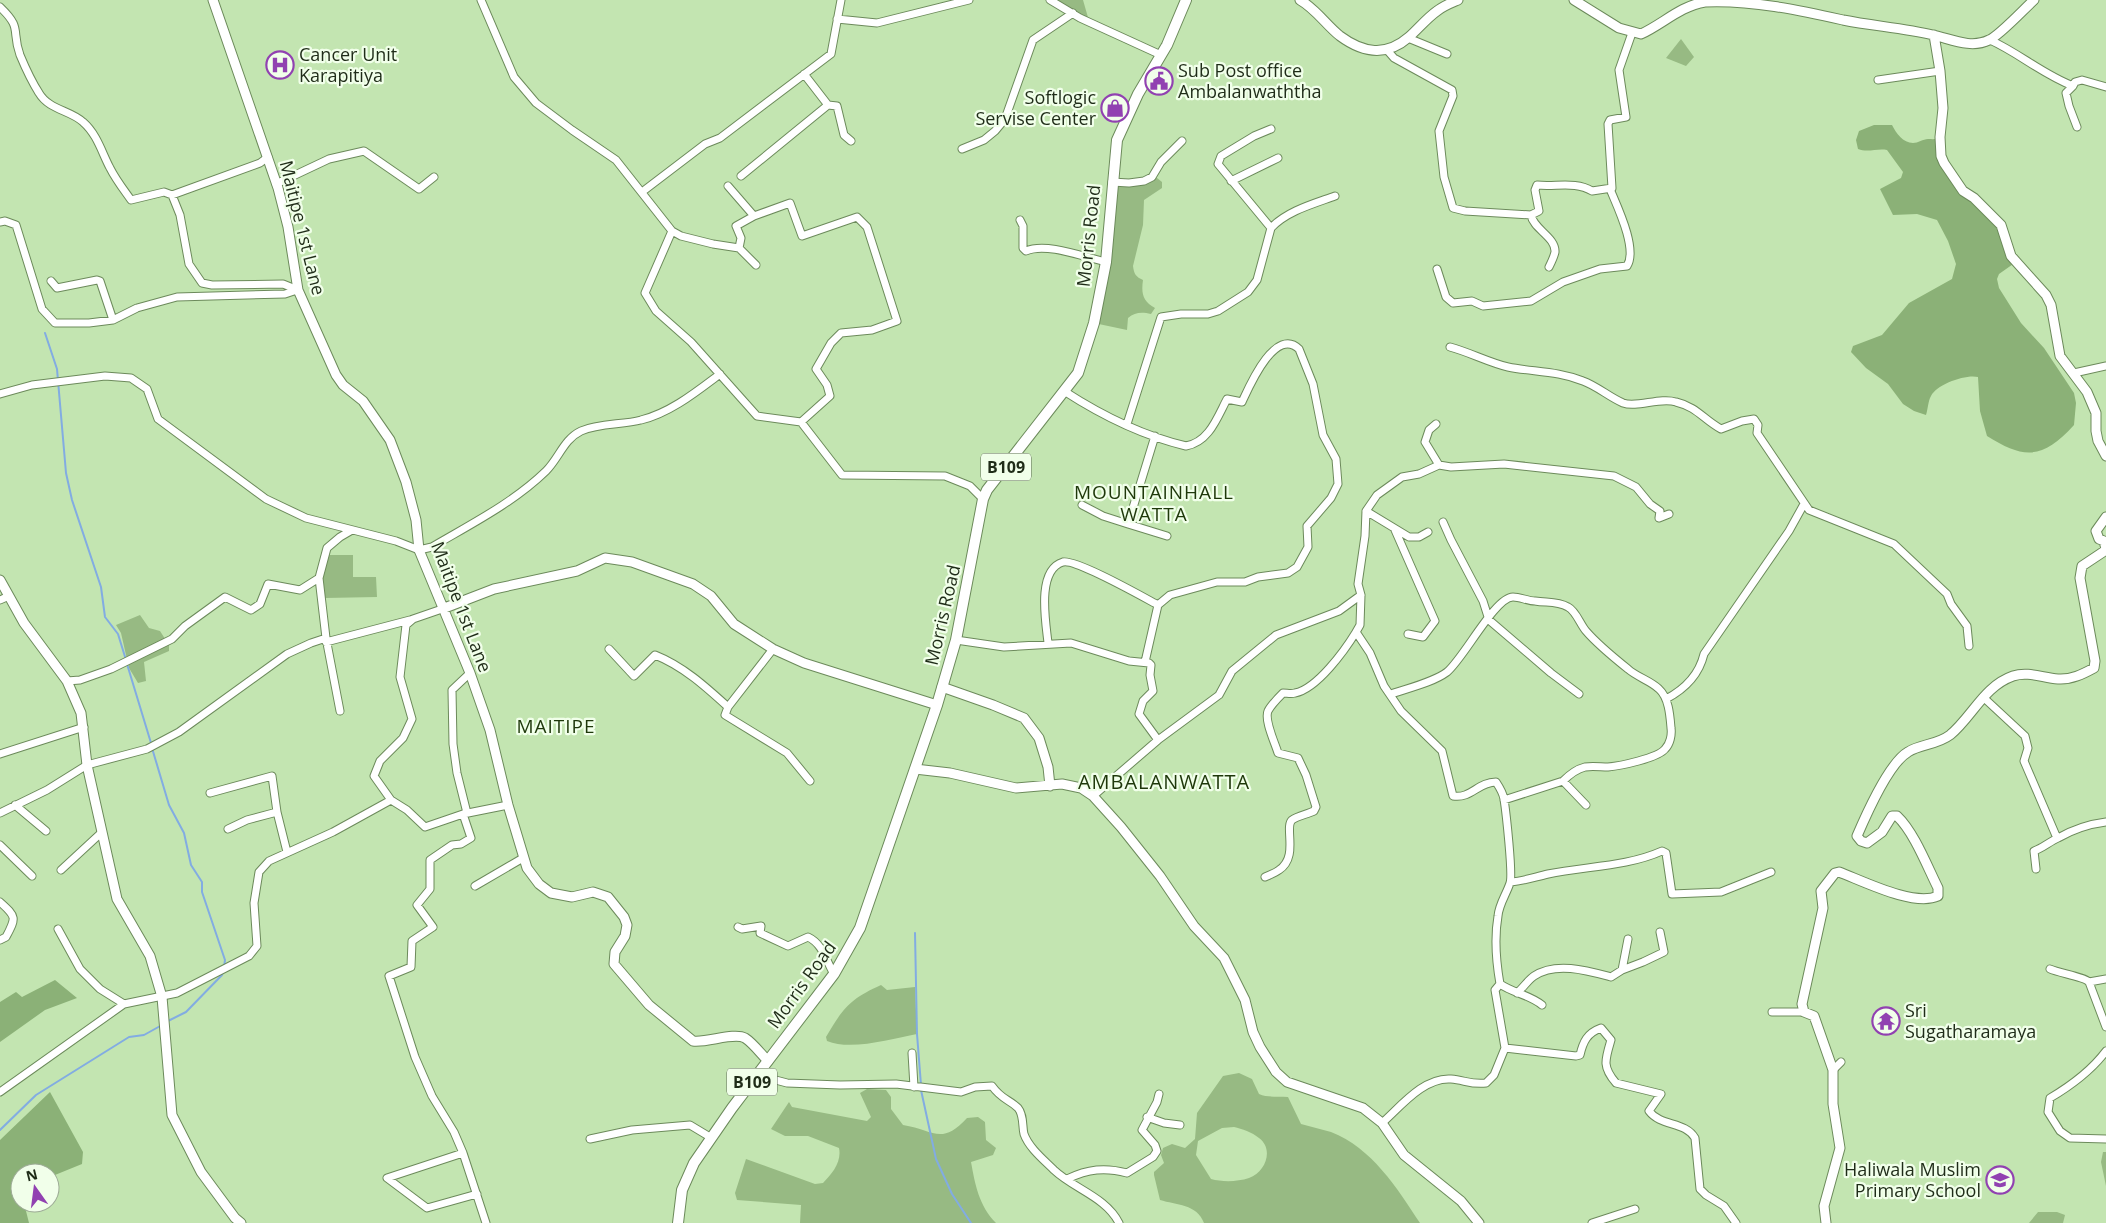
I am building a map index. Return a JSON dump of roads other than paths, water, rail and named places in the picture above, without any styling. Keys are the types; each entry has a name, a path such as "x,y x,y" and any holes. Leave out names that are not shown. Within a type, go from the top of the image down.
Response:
{"main road":[{"name":"Morris Road","path":"678,1223 682,1190 687,1175 710,1137 834,974 852,943 869,904 937,705 956,640 983,499 987,490 1078,373 1086,355 1106,262 1117,140 1138,94 1161,55 1186,0"}],"street":[{"name":"Maitipe 1st Lane","path":"213,0 276,184 288,226 298,290 336,375 343,385 363,401 390,440 406,482 416,520 419,550 470,673 490,730 508,805 527,868 538,884 551,893 572,897 593,892 608,896 624,916 627,925 625,936 615,952 614,964 649,1005 693,1041 702,1042 738,1036 744,1038 768,1061"},
{"path":"481,0 514,77 536,103 616,160 672,232 713,244 739,248 756,264"},
{"path":"643,194 705,144 720,138 831,54 840,0"},
{"path":"837,20 877,23 941,4 970,0"},
{"path":"1050,0 1161,55"},
{"path":"1300,0 1340,36 1356,46 1370,51 1387,50 1408,38 1437,11 1458,0"},
{"path":"1574,0 1620,28 1632,33 1641,34 1653,29 1687,6 1705,1 1723,0 1764,2 1844,20 1934,35 1957,42 1977,44 1990,40 2034,0"},
{"path":"0,7 12,19 16,28 20,55 39,95 52,106 82,120 93,132 114,177 131,200 164,192 172,195 260,163 268,157"},
{"path":"962,149 984,140 995,131 1005,118 1033,40 1073,13"},
{"path":"1437,269 1446,298 1453,303 1472,302 1483,306 1531,301 1563,282 1600,269 1627,266 1631,260 1629,245 1622,216 1610,189 1612,188 1608,124 1610,120 1626,117 1619,70 1632,33"},
{"path":"1934,35 1940,71 1943,108 1940,148 1944,163 1963,191 1974,198 2002,225 2011,256 2046,295 2051,305 2060,356 2087,392 2094,406 2098,441 2106,456"},
{"path":"1408,38 1447,54"},
{"path":"1990,40 2011,50 2032,66 2073,86"},
{"path":"1387,50 1394,58 1452,90 1453,96 1439,131 1444,177 1453,208 1465,211 1531,215 1539,211 1535,190 1537,185 1552,187 1573,185 1585,187 1592,191 1610,189"},
{"path":"1878,80 1940,71"},
{"path":"804,74 828,105"},
{"path":"2078,127 2068,106 2066,93 2075,82 2082,80 2106,87"},
{"path":"741,176 828,105 837,106 844,135 851,141"},
{"path":"1271,129 1254,136 1222,156 1218,164 1271,228"},
{"path":"1112,182 1129,183 1144,181 1152,177 1161,162 1182,141"},
{"path":"276,184 329,159 364,151 419,189 434,177"},
{"path":"1231,180 1278,158"},
{"path":"643,194 688,162"},
{"path":"728,186 754,216"},
{"path":"172,195 180,215 189,264 202,283 212,285 284,284 298,290"},
{"path":"1127,424 1161,317 1181,314 1208,314 1218,311 1248,292 1257,280 1271,228 1291,214 1335,196"},
{"path":"739,248 741,238 736,226 754,216 790,202 802,236 857,217 866,227 897,321 872,330 841,333 831,343 816,370 827,385 830,396 801,422"},
{"path":"1531,215 1532,221 1552,242 1555,251 1549,267"},
{"path":"1020,220 1023,248 1026,250 1047,248 1106,262"},
{"path":"0,222 5,221 16,225 42,310 55,323 89,323 112,320 137,308 177,297 285,294 298,290"},
{"path":"672,232 645,293 656,311 691,342 757,416 801,422 842,475 945,476 970,486 983,499"},
{"path":"51,281 57,288 100,281 112,320"},
{"path":"1064,392 1087,406 1127,424 1186,446 1196,444 1204,438 1214,424 1226,399 1242,402 1262,362 1274,350 1288,345 1296,346 1299,349 1313,384 1323,434 1336,459 1338,484 1331,498 1307,526 1308,547 1297,567 1288,573 1258,577 1246,582 1217,582 1170,595 1158,605 1145,662"},
{"path":"1450,347 1470,352 1506,367 1558,373 1583,381 1625,404 1659,400 1675,401 1695,408 1707,421 1722,429 1742,421 1754,419 1758,425 1757,433 1809,510 1894,544 1947,594 1951,604 1967,626 1969,646"},
{"path":"2074,373 2105,368"},
{"path":"0,394 32,386 105,376 132,378 147,389 158,419 266,499 306,518 396,541 419,550 432,547 501,507 546,470 571,438 582,431 620,422 640,421 658,415 694,393 720,374"},
{"path":"1436,424 1429,430 1425,442 1439,465"},
{"path":"1128,524 1155,436"},
{"path":"1265,877 1280,870 1287,861 1292,845 1289,825 1292,820 1314,811 1316,807 1306,775 1298,758 1278,753 1275,740 1266,720 1268,712 1283,693 1295,693 1303,690 1326,672 1344,651 1360,625 1361,595 1358,584 1365,536 1366,511 1377,495 1388,485 1402,477 1419,474 1439,465 1451,467 1504,464 1614,476 1636,487 1650,504 1660,511 1659,518 1669,514"},
{"path":"1666,699 1678,693 1690,682 1700,667 1704,654 1789,531 1804,504"},
{"path":"1082,505 1103,516 1167,536"},
{"path":"1366,511 1409,537 1419,537 1428,532"},
{"path":"1804,1012 1802,1004 1824,908 1821,891 1835,873 1839,872 1888,892 1931,899 1938,896 1938,888 1913,840 1897,816 1892,816 1882,832 1867,843 1861,841 1857,836 1890,771 1908,752 1935,743 1950,735 1983,697 2012,676 2025,674 2060,679 2080,676 2094,668 2095,661 2080,578 2082,566 2106,549 2104,541 2099,539 2096,530 2106,516"},
{"path":"1444,522 1450,540 1483,601 1489,620 1551,673 1579,694"},
{"path":"340,710 326,640 319,578 327,548 352,530"},
{"path":"1395,530 1435,621 1423,637 1408,634"},
{"path":"0,814 47,790 87,765 147,749 179,732 287,654 311,643 413,619 494,589 577,571 605,558 632,562 693,584 711,596 734,624 773,649 804,663 937,705"},
{"path":"1048,643 1044,595 1053,569 1063,562 1092,571 1158,605"},
{"path":"67,681 80,680 111,669 172,639 185,626 225,597 251,610 260,604 268,584 300,590 319,578"},
{"path":"0,580 24,623 67,681 81,713 87,765 117,899 150,956 162,997 172,1115 201,1172 235,1218 241,1223"},
{"path":"1093,796 1158,740 1219,695 1232,671 1276,635 1339,611 1361,595"},
{"path":"0,600 9,596"},
{"path":"1391,694 1426,682 1446,672 1464,654 1478,631 1489,620 1492,612 1504,599 1512,597 1537,602 1555,601 1570,608 1585,630 1611,655 1638,677 1660,689 1666,699 1671,731 1670,742 1664,751 1614,766 1585,767 1569,774 1563,781 1504,800"},
{"path":"413,619 406,625 400,677 412,719 403,738 380,761 374,776 391,800 407,810 425,827 465,813 508,805"},
{"path":"1356,632 1370,654 1384,686 1401,711 1442,751 1453,796 1465,795 1488,782 1496,782 1502,790 1510,882 1498,914 1495,942 1500,984 1495,990 1505,1048 1494,1075 1486,1083 1468,1084 1451,1079 1430,1084 1415,1093 1382,1123"},
{"path":"956,640 1004,647 1071,643 1129,661 1145,662 1151,665 1150,675 1154,690 1143,701 1139,714 1158,740"},
{"path":"609,649 634,676 655,655 666,659 698,680 728,707"},
{"path":"773,649 728,707 726,715 787,753 810,782"},
{"path":"470,673 452,690 453,744 457,773 471,838 461,844 452,845 430,860 430,889 418,905 433,927 412,941 411,966 389,976 419,1065 432,1096 454,1132 463,1153 486,1223"},
{"path":"942,687 1024,718 1040,738 1048,767 1050,786"},
{"path":"1983,697 2025,736 2028,748 2024,761 2057,838"},
{"path":"0,754 84,727"},
{"path":"915,768 950,773 1016,788 1062,784 1081,788 1093,796 1121,827 1160,876 1194,926 1224,958 1245,1000 1253,1032 1276,1072 1287,1082 1363,1108 1382,1123 1404,1155 1461,1201 1479,1223"},
{"path":"210,793 272,776 277,812 287,852"},
{"path":"1563,781 1586,805"},
{"path":"0,1092 124,1004 177,993 249,956 258,946 254,903 259,872 269,861 333,832 391,800"},
{"path":"15,806 46,831"},
{"path":"228,829 248,820 277,812"},
{"path":"2036,869 2034,851 2043,848 2057,838 2094,823 2106,822"},
{"path":"61,870 101,833"},
{"path":"0,845 32,876"},
{"path":"1510,882 1644,859 1662,851 1666,854 1672,894 1721,892 1771,872"},
{"path":"475,886 523,858"},
{"path":"0,902 13,913 14,921 6,937 0,940"},
{"path":"738,928 761,926 760,934 788,946 808,937 825,953 826,960 834,974"},
{"path":"58,929 80,969 100,988 124,1004"},
{"path":"1517,993 1534,975 1549,970 1574,967 1611,977 1622,970 1664,952 1660,932"},
{"path":"1622,970 1628,939"},
{"path":"2050,969 2069,976 2086,979 2089,982 2106,1027"},
{"path":"2089,982 2106,979"},
{"path":"1500,984 1542,1005"},
{"path":"1772,1012 1804,1012 1814,1016 1833,1070 1833,1104 1840,1148 1824,1206 1826,1223"},
{"path":"1505,1048 1576,1056 1580,1055 1583,1043 1591,1031 1601,1028 1611,1040 1605,1058 1605,1069 1616,1084 1661,1094 1649,1111 1655,1119 1685,1128 1692,1134 1695,1138 1700,1189 1724,1206 1736,1223"},
{"path":"2106,1051 2098,1062 2074,1084 2050,1098 2048,1112 2060,1131 2070,1138 2106,1139"},
{"path":"912,1052 919,1087"},
{"path":"1833,1070 1841,1062"},
{"path":"757,1075 787,1083 840,1085 896,1084 961,1092 975,1087 992,1086 999,1097 1018,1109 1022,1116 1024,1134 1030,1145 1056,1172 1101,1203 1115,1216 1119,1223"},
{"path":"1067,1179 1078,1174 1110,1168 1127,1173 1153,1156 1157,1151 1155,1145 1142,1130 1157,1102 1158,1094"},
{"path":"1148,1117 1164,1123 1180,1125"},
{"path":"590,1139 632,1130 690,1125 710,1137"},
{"path":"463,1153 387,1178 427,1208 477,1194"},
{"path":"1592,1223 1635,1209"}],"waterway":[{"path":"45,333 57,369 66,473 72,500 101,587 105,617 118,634 126,660"},
{"path":"127,664 151,743"},
{"path":"152,748 169,805 184,833 191,865 202,882 202,892 225,960 224,967"},
{"path":"915,933 917,1034 921,1085"},
{"path":"168,1021 186,1012 223,972"},
{"path":"0,1130 36,1095 129,1037 144,1035 162,1025"},
{"path":"921,1090 936,1159 952,1194 971,1223"}],"place":[{"name":"Cancer Unit Karapitiya","path":"280,65"},
{"name":"Sub Post office Ambalanwaththa","path":"1159,81"},
{"name":"Softlogic Servise Center","path":"1115,108"},
{"name":"Sri Sugatharamaya","path":"1886,1021"},
{"name":"Haliwala Muslim Primary School","path":"2000,1180"}],"district":[{"name":"MOUNTAINHALL WATTA","path":"1154,503"},
{"name":"MAITIPE","path":"556,726"},
{"name":"AMBALANWATTA","path":"1164,782"}]}
